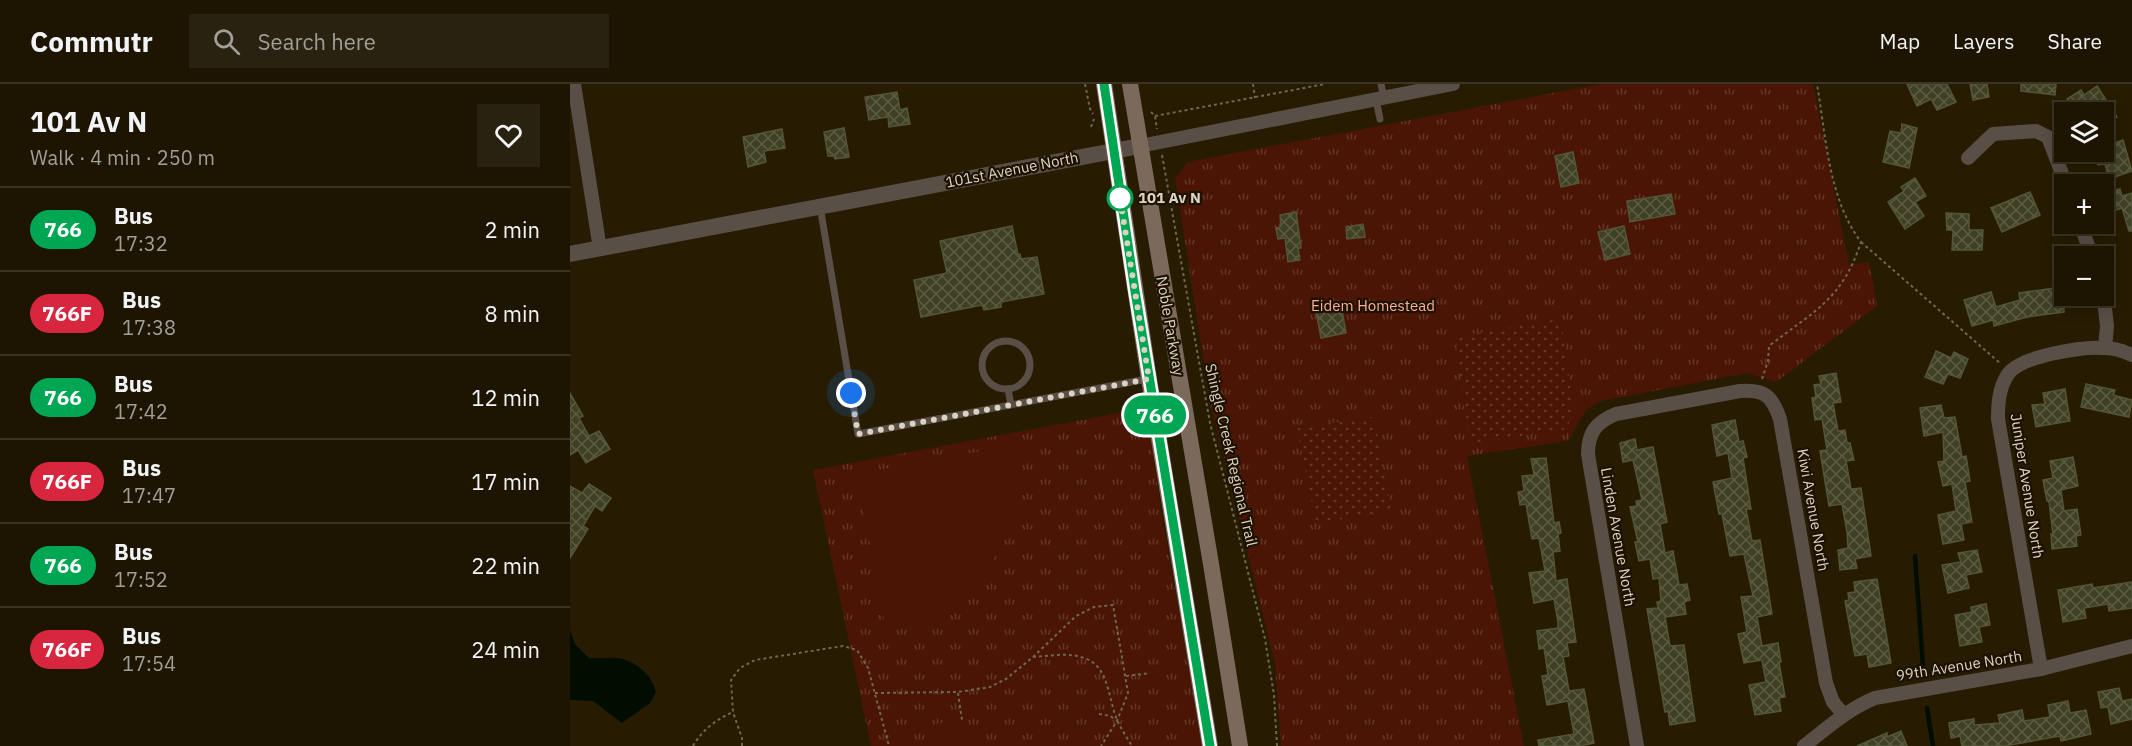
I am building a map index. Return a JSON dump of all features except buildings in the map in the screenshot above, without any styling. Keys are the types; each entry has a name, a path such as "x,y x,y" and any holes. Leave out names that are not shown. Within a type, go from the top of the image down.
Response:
{"main road":[{"name":"Noble Parkway","path":"1104,84 1149,379 1210,746"},
{"name":"Noble Parkway","path":"1130,84 1240,746"}],"street":[{"path":"574,84 600,249"},
{"name":"101st Avenue North","path":"570,254 1114,152 1380,94 1453,84"},
{"path":"1968,158 1993,134 2037,131 2048,137 2062,174"},
{"path":"2105,306 2107,326 2105,348"},
{"path":"2009,372 2041,356 2105,348 2132,355"},
{"name":"Juniper Avenue North","path":"2009,372 2002,385 1998,402 1998,419 2041,669"},
{"name":"Linden Avenue North","path":"1637,746 1588,454 1588,441 1593,429 1603,419 1616,414 1740,391 1757,390"},
{"name":"Kiwi Avenue North","path":"1757,390 1776,406 1780,419 1826,683 1833,702 1844,715"},
{"name":"99th Avenue North","path":"1804,746 1861,703 1875,698 2041,669 2132,646"}],"lane":[{"path":"1380,94 1380,119"},
{"path":"820,206 858,434 1149,379"},
{"path":"1001,341 1009,341 1022,347 1029,361 1029,369 1022,382 1008,389 989,382 982,370 984,355 994,344 1001,341"},
{"path":"1008,389 1011,405"}],"path":[{"path":"1085,84 1090,109 1094,116 1091,128"},
{"path":"1253,84 1255,98"},
{"path":"1155,117 1326,84"},
{"path":"1817,84 1833,177 1850,228 1861,242 2009,372"},
{"name":"Shingle Creek Regional Trail","path":"1165,169 1210,423 1264,639 1274,695 1276,746"},
{"path":"1757,390 1768,362 1769,346 1831,298 1854,263 1861,242"},
{"path":"875,693 958,692 990,687 1006,679 1033,657 1076,616 1094,607 1113,605 1128,693 1117,721 1101,746"},
{"path":"742,746 742,738 733,712 731,680 740,668 755,660 843,646 857,650 862,656 875,693 889,746"},
{"path":"1033,657 1081,656 1092,662 1101,671 1108,686 1117,721 1132,746"},
{"path":"1126,676 1150,673"},
{"path":"958,692 962,720"},
{"path":"693,746 719,718 733,712"},
{"path":"1099,714 1110,716 1117,721"}],"green space":[{"name":"Eidem Homestead","path":"1600,84 1813,84 1849,265 1869,262 1877,306 1776,382 1747,373 1601,401 1586,410 1568,441 1467,456 1524,746 1281,746 1275,664 1210,401 1175,178 1188,162"},
{"path":"1553,320 1563,333 1574,417 1563,430 1470,443 1455,337"},
{"path":"1146,408 1161,510 1202,746 871,746 813,470"},
{"path":"1374,417 1391,510 1316,524 1297,428"},
{"path":"1017,445 1020,477 1017,500 1002,545 990,565 958,599 938,613 886,632 859,483 867,472"},
{"path":"965,719 970,746 939,746 935,724"}],"shaded area":[{"path":"570,630 575,644 589,658 623,659 644,671 656,692 650,703 622,723 593,701 570,700"}],"waterway":[{"path":"1915,556 1923,666"},
{"path":"1927,708 1933,746"}],"bus line":[{"name":"766","path":"1104,84 1135,291 1210,746"}],"place":[{"name":"101 Av N","path":"1120,198"}],"route":[{"path":"851,393 858,434 1149,379 1120,198"}]}
